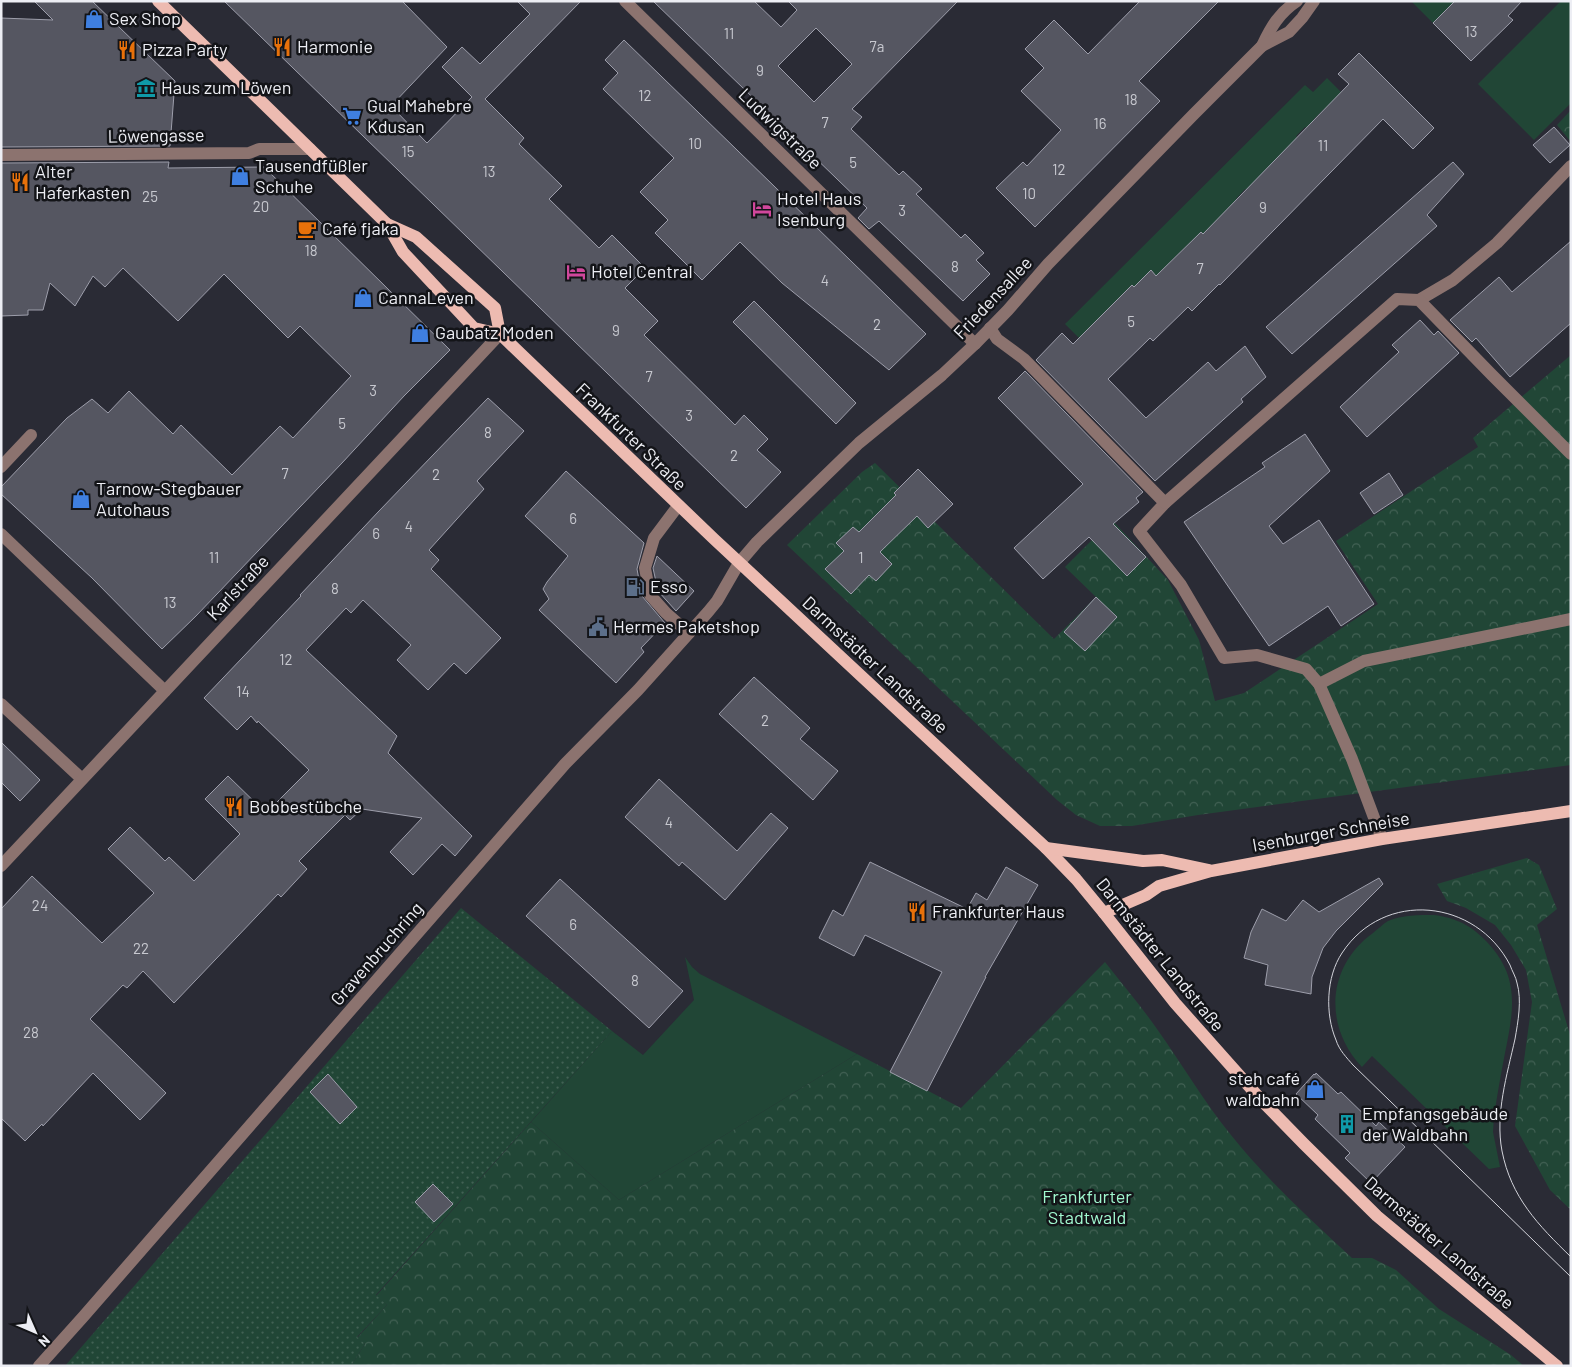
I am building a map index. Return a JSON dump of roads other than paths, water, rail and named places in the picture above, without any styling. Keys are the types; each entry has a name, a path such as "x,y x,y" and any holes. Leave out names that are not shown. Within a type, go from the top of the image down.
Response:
{"main road":[{"path":"158,1 387,224 403,252 474,328 500,334 495,308 416,236 387,224"},
{"name":"Frankfurter Straße","path":"500,334 739,563"},
{"name":"Darmstädter Landstraße","path":"739,563 1046,848 1076,879 1175,1003 1245,1082 1377,1216 1556,1366"},
{"name":"Isenburger Schneise","path":"1104,913 1146,895 1159,886 1210,871 1382,839 1571,811"},
{"path":"1046,848 1143,861 1162,860 1210,871"}],"street":[{"name":"Ludwigstraße","path":"625,1 975,344"},
{"name":"Friedensallee","path":"1262,46 1272,24 1297,1"},
{"name":"Friedensallee","path":"739,563 757,542 859,443 942,375 975,344 1048,264 1262,46 1289,32 1314,1"},
{"name":"Löwengasse","path":"1,155 249,153 259,149 310,149"},
{"path":"1382,839 1352,759 1320,684 1306,669 1257,655 1224,658 1181,585 1139,531 1165,503 1397,298 1419,300 1452,280 1497,244 1571,166"},
{"path":"1419,300 1571,453"},
{"path":"990,328 997,339 1024,359 1165,503"},
{"name":"Karlstraße","path":"1,866 500,334"},
{"path":"1,467 31,435"},
{"path":"678,506 654,538 645,568 650,595 689,633"},
{"path":"1,534 165,691"},
{"name":"Gravenbruchring","path":"39,1366 566,764 638,690 717,601 739,563"},
{"path":"1320,684 1364,661 1571,620"},
{"path":"1,704 82,779"}],"tram line":[{"path":"1571,1257 1537,1222 1519,1196 1506,1167 1502,1151 1500,1137 1501,1109 1515,1039 1519,1004 1516,981 1510,965 1495,943 1475,926 1453,915 1429,910 1405,911 1381,919 1360,932 1342,953 1333,973 1330,984 1329,1007 1332,1030 1339,1047 1353,1065 1571,1277"}],"place":[{"name":"Sex Shop","path":"94,19"},
{"name":"Harmonie","path":"282,47"},
{"name":"Pizza Party","path":"127,50"},
{"name":"Haus zum Löwen","path":"146,88"},
{"name":"Gual Mahebre Kdusan","path":"352,116"},
{"name":"Tausendfüßler Schuhe","path":"240,176"},
{"name":"Alter Haferkasten","path":"20,182"},
{"name":"Hotel Haus Isenburg","path":"762,209"},
{"name":"Café fjaka","path":"307,229"},
{"name":"Hotel Central","path":"576,272"},
{"name":"CannaLeven","path":"363,298"},
{"name":"Gaubatz Moden","path":"420,333"},
{"name":"Tarnow-Stegbauer Autohaus","path":"81,499"},
{"name":"Esso","path":"635,587"},
{"name":"Hermes Paketshop","path":"598,627"},
{"name":"Bobbestübche","path":"234,807"},
{"name":"Frankfurter Haus","path":"917,912"},
{"name":"steh café waldbahn","path":"1315,1089"},
{"name":"Empfangsgebäude der Waldbahn","path":"1347,1124"}],"park label":[{"name":"Frankfurter Stadtwald","path":"1087,1207"}]}
